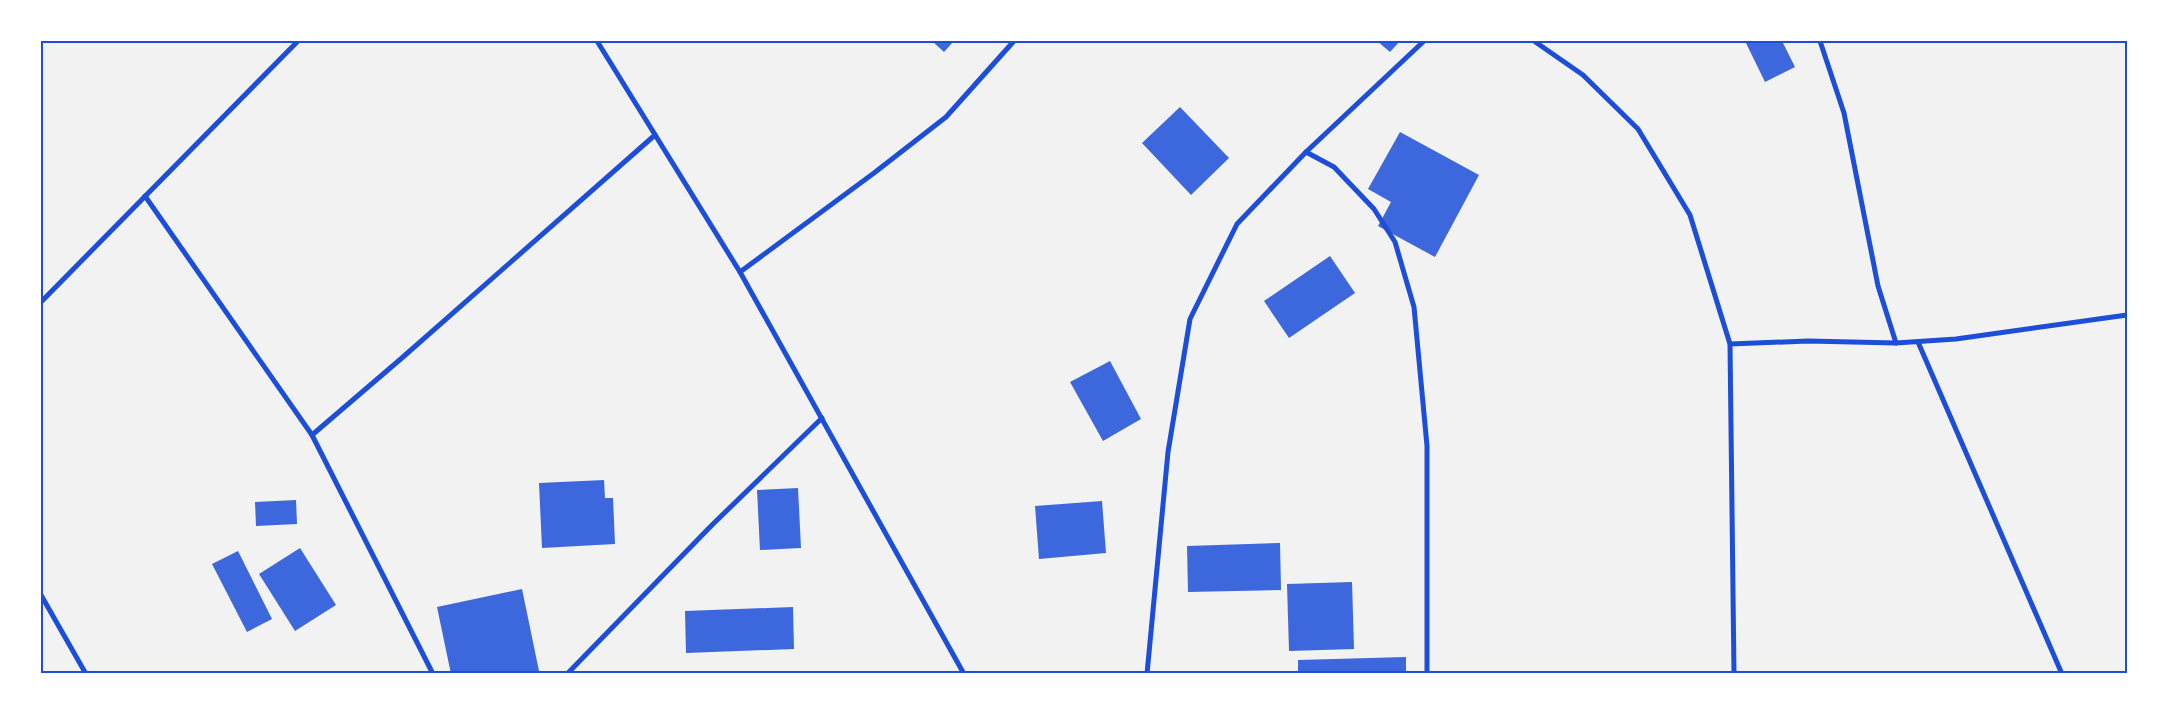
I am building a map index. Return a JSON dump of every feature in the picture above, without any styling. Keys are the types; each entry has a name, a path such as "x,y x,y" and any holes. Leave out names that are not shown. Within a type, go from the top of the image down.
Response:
{"street":[{"path":"41,302 298,41"},
{"path":"597,41 740,272 964,674"},
{"path":"740,272 946,117 1014,41"},
{"path":"1147,674 1168,452 1190,319 1237,224 1306,152 1424,41"},
{"path":"1534,41 1583,75 1638,129 1690,215 1730,344 1734,674"},
{"path":"1820,41 1844,113 1878,286 1896,343"},
{"path":"312,435 655,135"},
{"path":"1306,152 1334,167 1374,209 1395,242 1414,306 1427,446 1427,674"},
{"path":"145,196 312,435 433,674"},
{"path":"1730,344 1918,342 1956,339 2127,315"},
{"path":"1918,342 2062,674"},
{"path":"568,674 712,525 822,418"},
{"path":"41,595 86,674"}],"building":[{"path":"932,41 954,41 944,52"},
{"path":"1377,41 1400,41 1390,52"},
{"path":"1745,41 1782,41 1795,67 1765,82"},
{"path":"1180,107 1229,158 1191,195 1142,143"},
{"path":"1400,132 1479,175 1435,257 1378,226 1391,202 1368,189"},
{"path":"1330,256 1355,293 1289,338 1264,301"},
{"path":"1110,361 1141,419 1103,441 1070,382"},
{"path":"604,480 605,498 613,498 615,544 542,548 539,483"},
{"path":"798,488 801,548 760,550 757,490"},
{"path":"296,500 297,524 256,526 255,502"},
{"path":"1102,501 1106,553 1039,559 1035,506"},
{"path":"1280,543 1281,590 1188,592 1187,546"},
{"path":"300,548 336,605 295,631 259,574"},
{"path":"238,551 272,619 247,632 212,564"},
{"path":"1352,582 1354,649 1289,651 1287,584"},
{"path":"522,589 539,671 525,674 451,674 437,607"},
{"path":"793,607 794,649 686,653 685,611"},
{"path":"1406,657 1406,674 1298,674 1298,660"}]}
